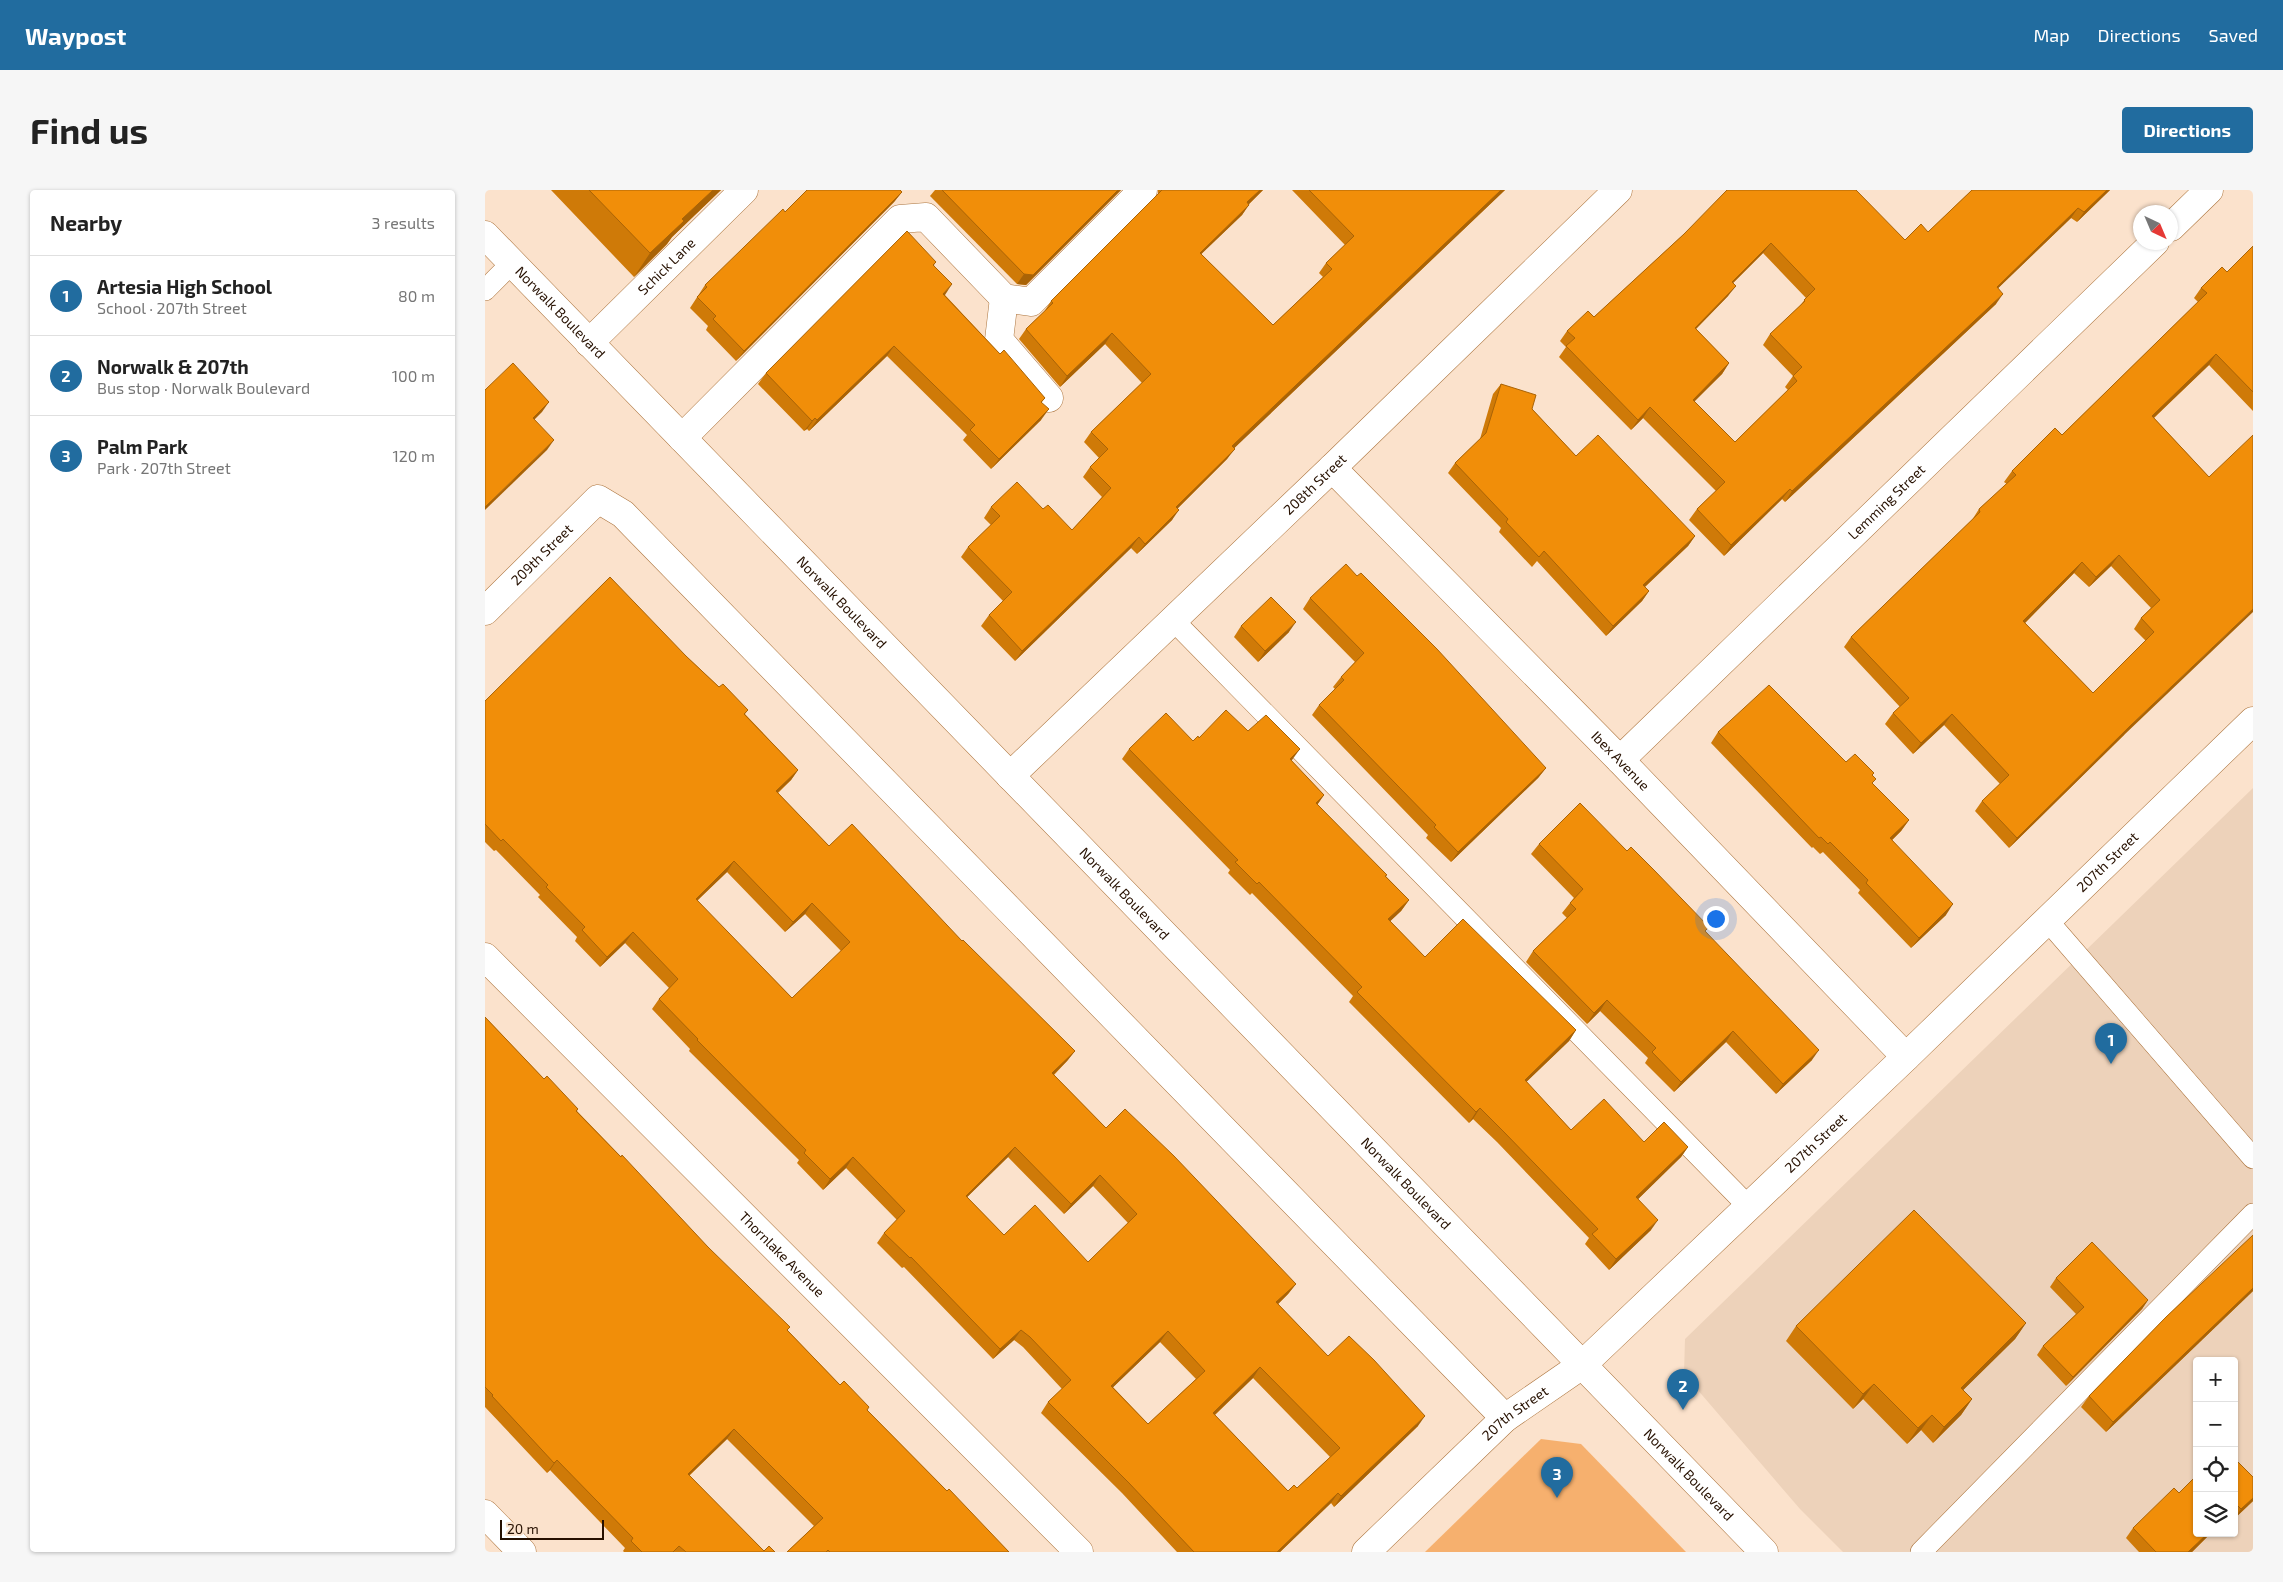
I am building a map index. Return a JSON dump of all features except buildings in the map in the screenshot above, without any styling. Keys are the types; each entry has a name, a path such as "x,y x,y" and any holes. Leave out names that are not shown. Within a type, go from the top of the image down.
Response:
{"street":[{"name":"Schick Lane","path":"589,343 744,190"},
{"path":"682,438 900,219 926,217 1004,298 1031,302 1143,190"},
{"name":"208th Street","path":"1010,776 1332,468 1618,190"},
{"path":"2178,220 2209,190"},
{"name":"Norwalk Boulevard","path":"485,235 1764,1552"},
{"name":"Lemming Street","path":"1619,760 2147,250"},
{"path":"1004,298 999,340 1049,398"},
{"name":"Ibex Avenue","path":"1332,468 1619,760 1906,1057"},
{"name":"209th Street","path":"485,611 598,499 623,514 1505,1418"},
{"name":"207th Street","path":"1366,1552 1505,1418 1582,1365 1906,1057 2253,721"},
{"name":"Thornlake Avenue","path":"485,957 1079,1552"},
{"path":"485,1514 522,1552"}],"lane":[{"path":"485,290 512,263"},
{"path":"1173,620 1749,1206"},
{"path":"2047,920 2253,1158"},
{"path":"1921,1552 2253,1214"}],"shaded area":[{"path":"2253,788 2253,1552 1843,1552 1800,1509 1684,1374 1685,1339"},
{"path":"1541,1439 1581,1444 1686,1552 1425,1552"}],"place":[{"name":"Artesia High School","path":"2111,1064"},
{"name":"Norwalk & 207th","path":"1683,1410"},
{"name":"Palm Park","path":"1557,1498"}]}
